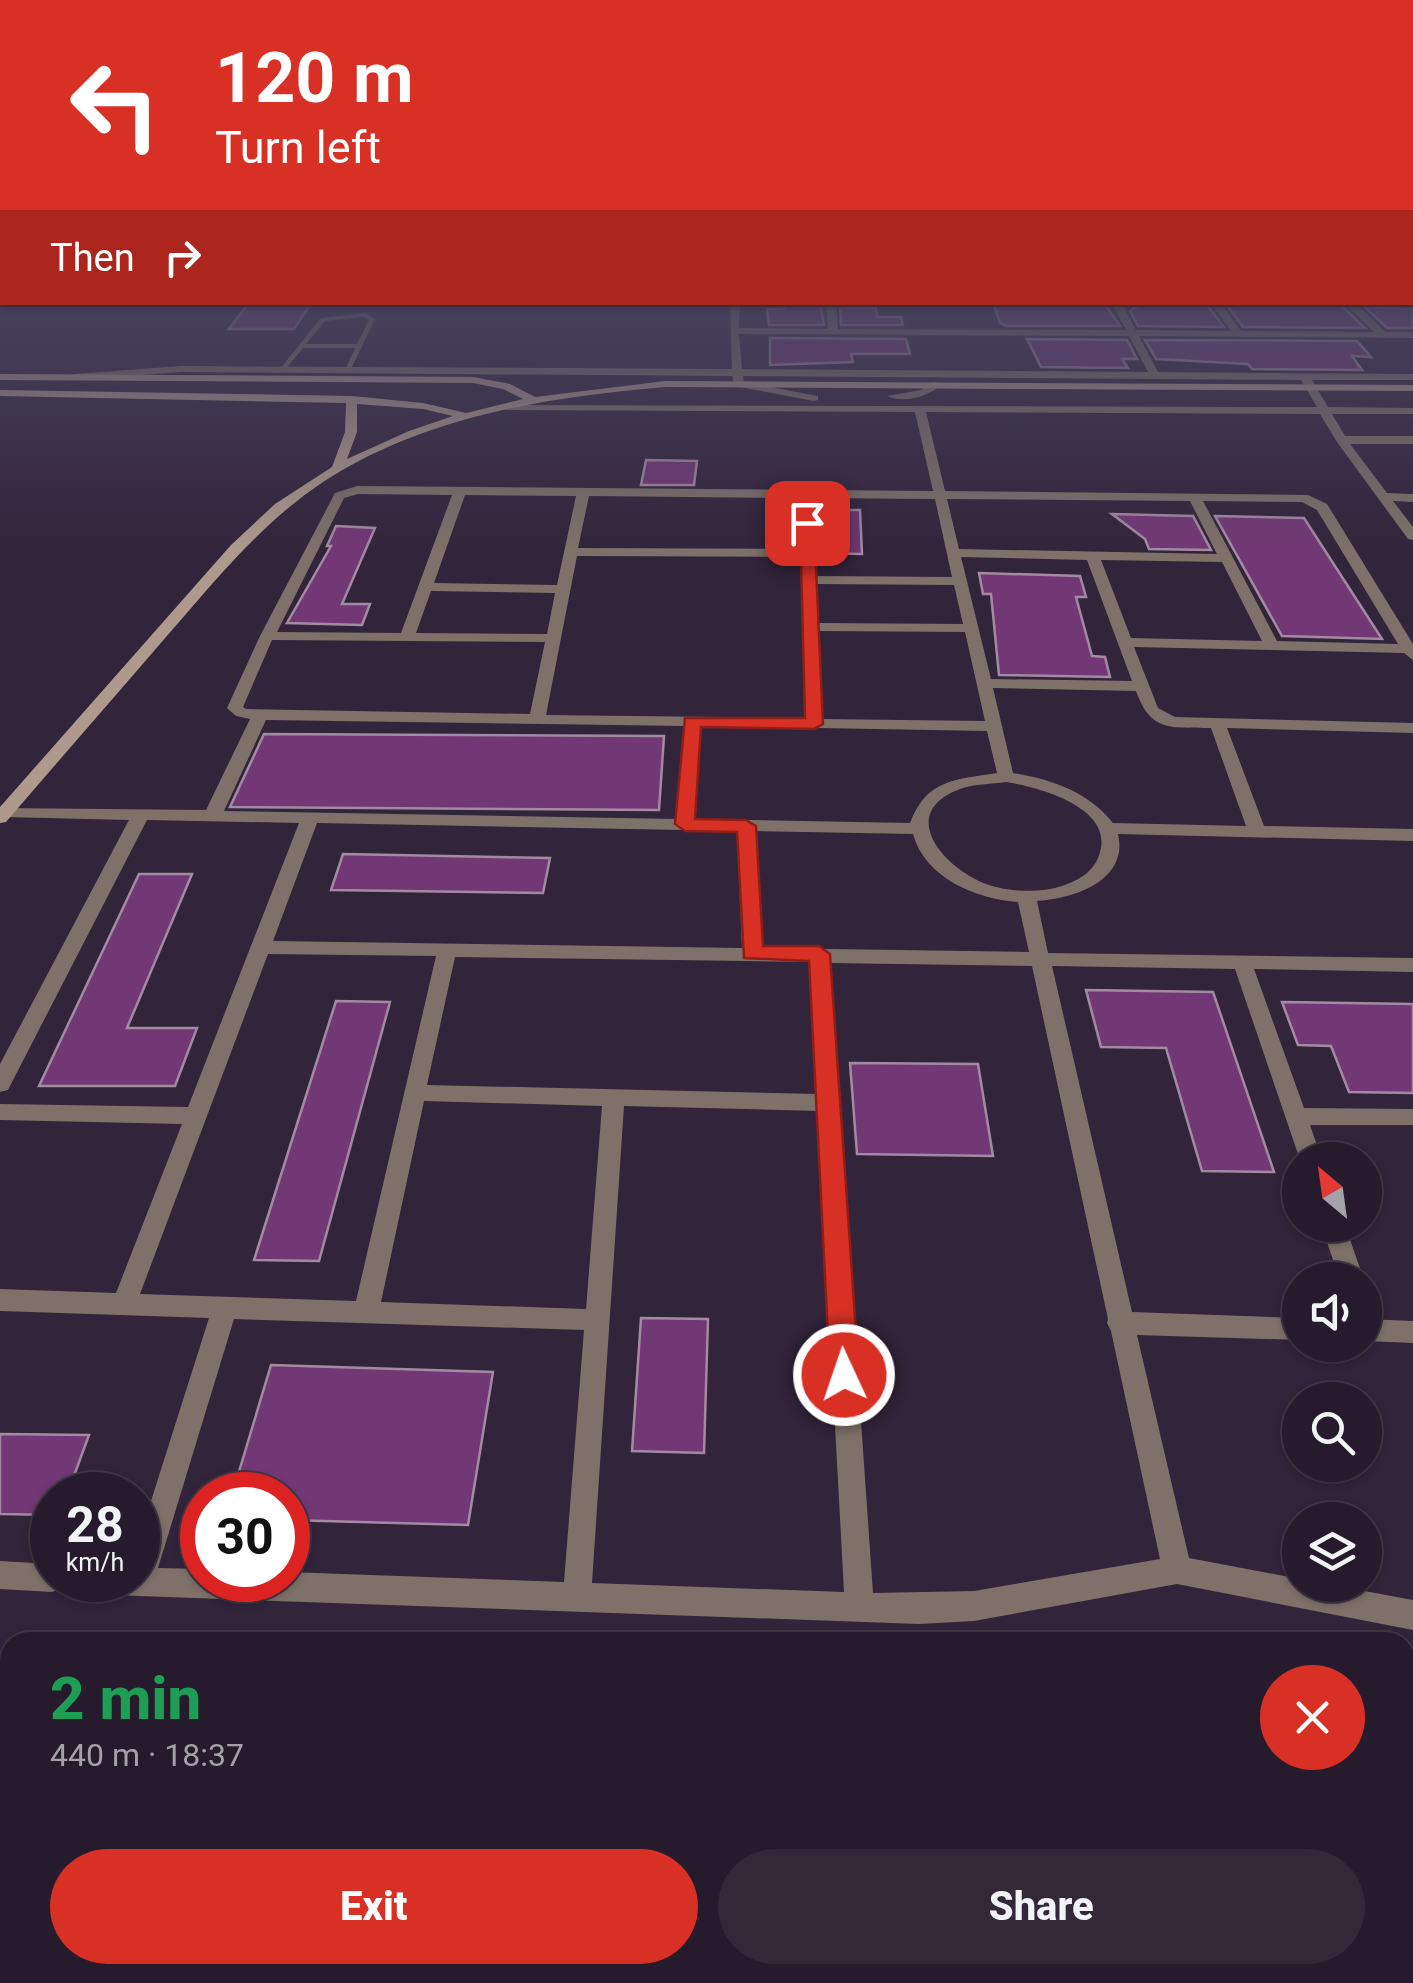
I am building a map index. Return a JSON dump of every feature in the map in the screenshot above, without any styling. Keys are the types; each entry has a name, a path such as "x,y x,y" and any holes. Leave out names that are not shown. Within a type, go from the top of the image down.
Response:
{"main road":[{"path":"0,377 485,381 506,386 535,401"},
{"path":"2,815 253,531 280,508 338,468 396,442 470,417 535,401 634,386 738,377 938,384 1309,382 1413,388"},
{"path":"186,396 193,385 207,378"},
{"path":"318,398 328,388 323,379"},
{"path":"0,394 352,399 423,406 470,417"},
{"path":"338,468 351,432 352,399"}],"street":[{"path":"737,367 738,377"},
{"path":"1150,367 1155,376"},
{"path":"63,377 181,370 738,377 850,408 869,396 918,394 938,384"},
{"path":"847,378 1155,376 1309,382 1413,377"},
{"path":"1309,382 1341,440 1413,536"},
{"path":"509,406 1413,411"},
{"path":"920,409 1006,778"},
{"path":"1341,440 1413,440"},
{"path":"994,726 260,715 242,714 236,704 339,496 357,490 1298,498 1319,504 1410,653"},
{"path":"407,637 460,490"},
{"path":"537,719 583,492"},
{"path":"806,493 814,724"},
{"path":"1384,497 1413,498"},
{"path":"1194,498 1271,644"},
{"path":"571,552 808,553"},
{"path":"954,553 1226,558"},
{"path":"1093,556 1151,711 1159,718 1413,728"},
{"path":"809,580 960,581"},
{"path":"425,588 564,589"},
{"path":"810,627 971,628"},
{"path":"267,636 554,638"},
{"path":"1125,642 1271,644 1410,653"},
{"path":"984,683 1142,686"},
{"path":"212,817 260,715"},
{"path":"685,824 692,722"},
{"path":"1216,723 1257,831"},
{"path":"982,778 1038,782 1067,793 1097,815 1106,828 1109,856 1089,881 1050,895 1026,896 980,889 958,880 928,856 917,829 920,814 942,790 982,778"},
{"path":"2,815 917,829"},
{"path":"0,1084 140,816"},
{"path":"124,1304 310,818"},
{"path":"746,826 752,953"},
{"path":"1106,828 1413,835"},
{"path":"1026,896 1119,1324 1178,1570"},
{"path":"261,947 1039,956 1413,965"},
{"path":"366,1312 447,949"},
{"path":"819,954 858,1607"},
{"path":"1242,962 1304,1142"},
{"path":"416,1092 828,1103"},
{"path":"576,1595 614,1098"},
{"path":"0,1112 196,1116"},
{"path":"1295,1116 1413,1117"},
{"path":"0,1300 599,1320"},
{"path":"160,1512 225,1307"},
{"path":"1119,1324 1282,1328"},
{"path":"1382,1328 1413,1332"},
{"path":"160,1583 858,1607 974,1606 1178,1570 1413,1614"},
{"path":"0,1575 30,1577"}],"lane":[{"path":"282,370 285,367"}],"building":[{"path":"1041,367 1127,367 1128,368"},
{"path":"1250,367 1360,367 1362,370"},
{"path":"646,460 697,461 694,485 641,485"},
{"path":"816,510 860,510 862,554 819,553"},
{"path":"1112,514 1193,516 1211,550 1149,549 1145,539"},
{"path":"1215,516 1304,518 1382,639 1282,636"},
{"path":"336,526 375,528 342,604 370,604 362,625 287,623 331,546 327,546"},
{"path":"979,573 1080,576 1086,597 1076,597 1092,656 1105,657 1110,677 999,675 991,594 983,594"},
{"path":"264,734 664,736 659,810 230,807"},
{"path":"343,854 550,858 543,893 331,890"},
{"path":"139,874 192,874 127,1028 197,1028 175,1086 39,1086"},
{"path":"1086,990 1213,992 1274,1172 1202,1171 1166,1048 1101,1047"},
{"path":"336,1001 390,1002 319,1261 254,1260"},
{"path":"1282,1002 1413,1004 1413,1093 1349,1092 1331,1046 1298,1045"},
{"path":"850,1063 978,1064 993,1156 857,1154"},
{"path":"641,1318 708,1319 704,1453 632,1451"},
{"path":"271,1365 493,1372 468,1525 310,1521 310,1472 239,1472"},
{"path":"0,1434 89,1435 75,1472 30,1472 30,1515 0,1514"}],"route":[{"path":"807,523 814,724 692,722 685,824 746,826 752,953 819,954 844,1375"}]}
